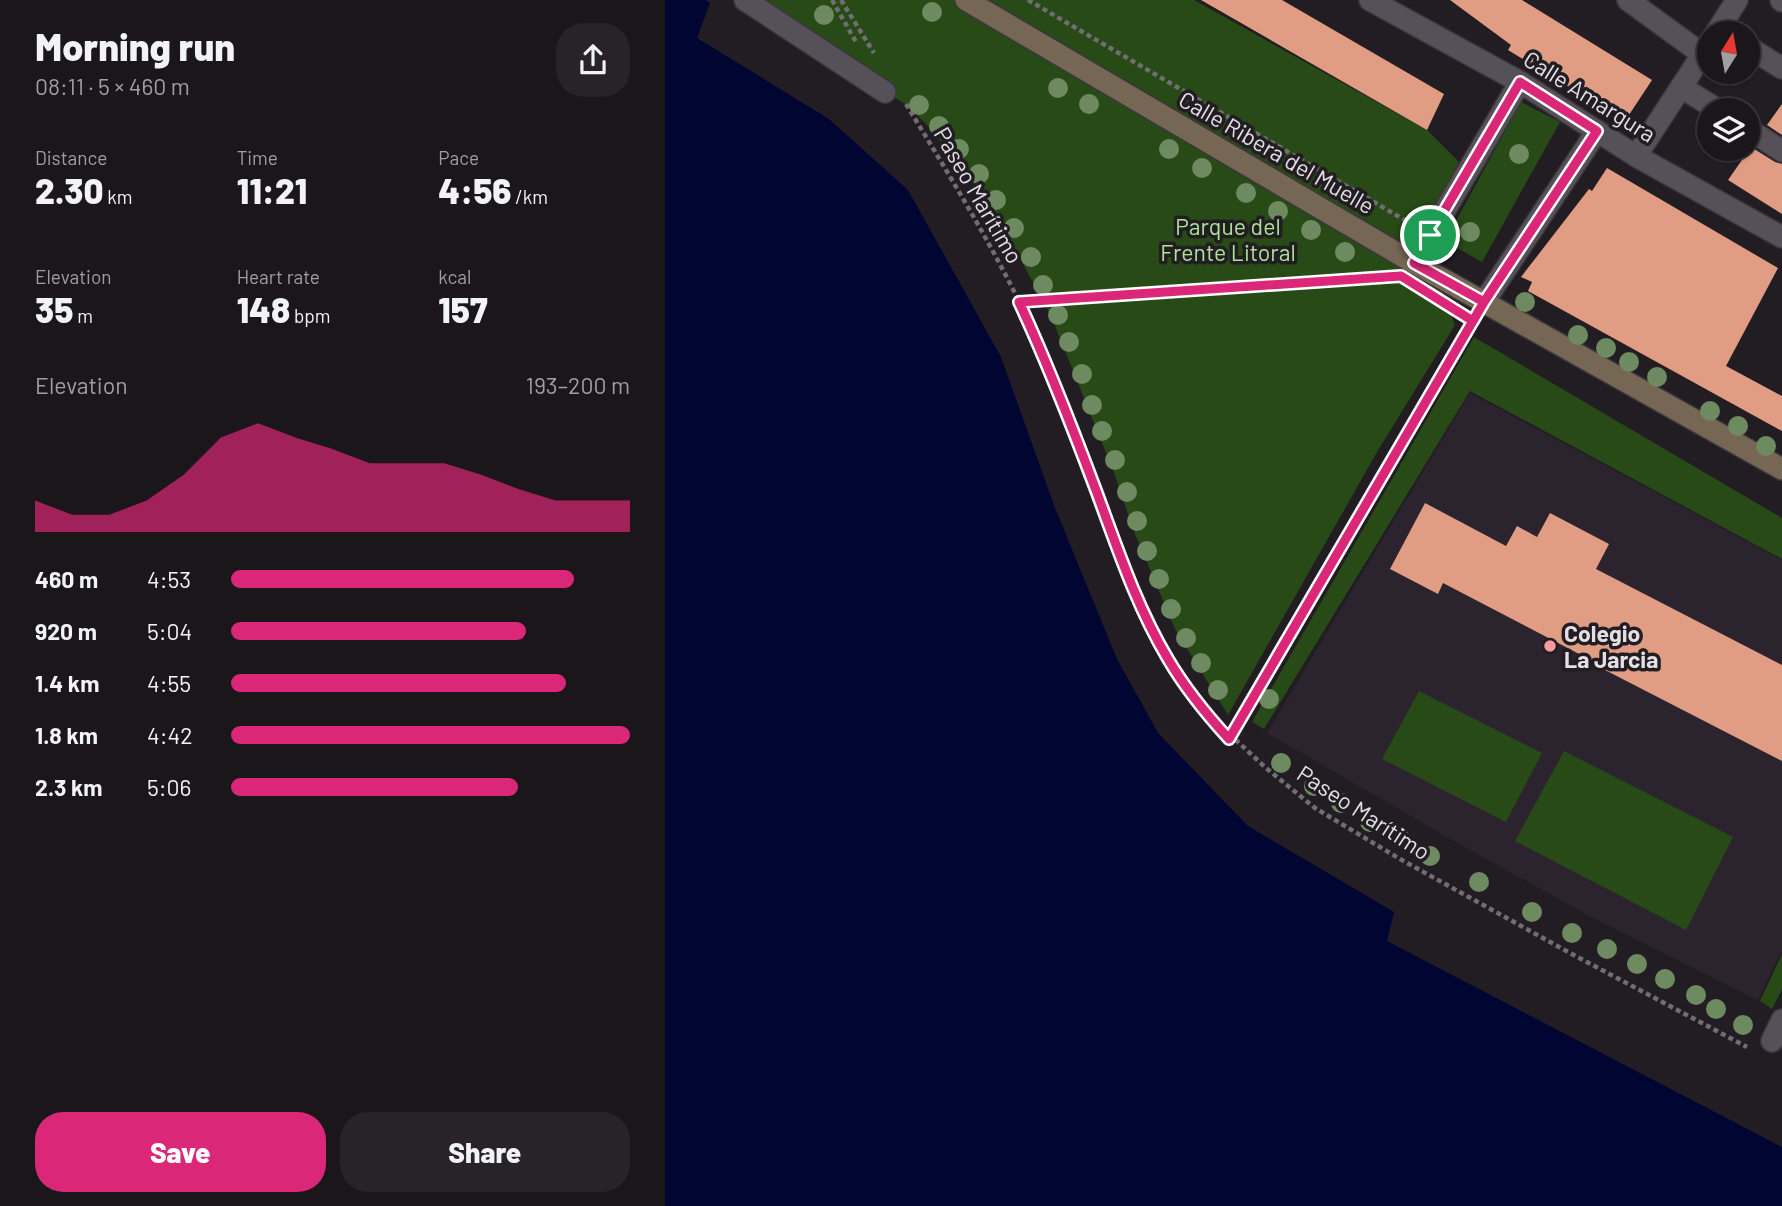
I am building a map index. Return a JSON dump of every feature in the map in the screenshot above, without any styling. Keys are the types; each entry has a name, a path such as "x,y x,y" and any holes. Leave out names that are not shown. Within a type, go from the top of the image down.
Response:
{"street":[{"path":"745,0 892,93"},
{"name":"Calle Ribera del Muelle","path":"967,0 1414,263 1782,470"},
{"name":"Calle Amargura","path":"1370,0 1520,82 1636,156 1782,237"},
{"path":"1628,0 1697,31"},
{"path":"1725,21 1737,0"},
{"path":"1761,55 1782,68"},
{"path":"1636,156 1697,64"},
{"path":"1414,263 1520,82"},
{"path":"1681,87 1699,98"},
{"path":"1484,302 1597,131"},
{"path":"1760,137 1782,151"},
{"path":"1772,1041 1782,1020"}],"path":[{"path":"841,0 877,58"},
{"path":"1028,0 1430,235"},
{"name":"Paseo Marítimo","path":"892,93 974,215 1019,302 1074,432 1136,599 1167,659 1196,702 1229,739 1237,741 1315,808 1400,859 1747,1047"},
{"path":"1019,302 1387,277"},
{"path":"1229,739 1484,302"}],"shaded area":[{"name":"Colegio La Jarcia","path":"1470,393 1782,560 1782,950 1758,1000 1586,914 1267,733"}],"green space":[{"name":"Parque del Frente Litoral","path":"757,0 1194,0 1427,130 1459,162 1420,233 1455,325 1377,452 1228,715 1176,631 1135,534 1113,470 1051,316 995,212 933,131 907,105"},
{"path":"1521,102 1560,122 1482,262 1445,241"},
{"path":"1474,337 1782,518 1782,559 1470,391 1264,729 1252,722"},
{"path":"1419,691 1542,753 1506,822 1382,759"},
{"path":"1564,751 1733,837 1686,930 1515,841"},
{"path":"1782,954 1782,989 1772,1009 1760,1001"}],"water":[{"path":"665,0 705,0 710,3 697,38 829,119 908,190 1001,357 1055,508 1117,659 1158,733 1248,826 1394,912 1387,941 1782,1147 1782,1206 665,1206"}],"building":[{"path":"1201,0 1282,0 1444,94 1427,130"},
{"path":"1450,0 1522,0 1652,80 1625,121 1508,50 1511,45"},
{"path":"1782,104 1782,135 1767,125"},
{"path":"1760,153 1782,164 1782,214 1728,180 1741,161 1760,161"},
{"path":"1607,168 1778,268 1726,366 1782,396 1782,431 1528,291 1532,282 1521,277 1589,189 1592,191"},
{"path":"1425,503 1506,546 1517,526 1537,537 1550,513 1609,544 1596,569 1782,665 1782,761 1443,583 1438,594 1390,569"}],"place":[{"name":"Colegio La Jarcia","path":"1550,646"}],"route":[{"path":"1430,235 1414,263 1484,302 1236,724 1229,739 1196,702 1167,659 1136,599 1079,444 1019,302 1401,276 1473,321 1597,131 1520,82 1430,235"}]}
